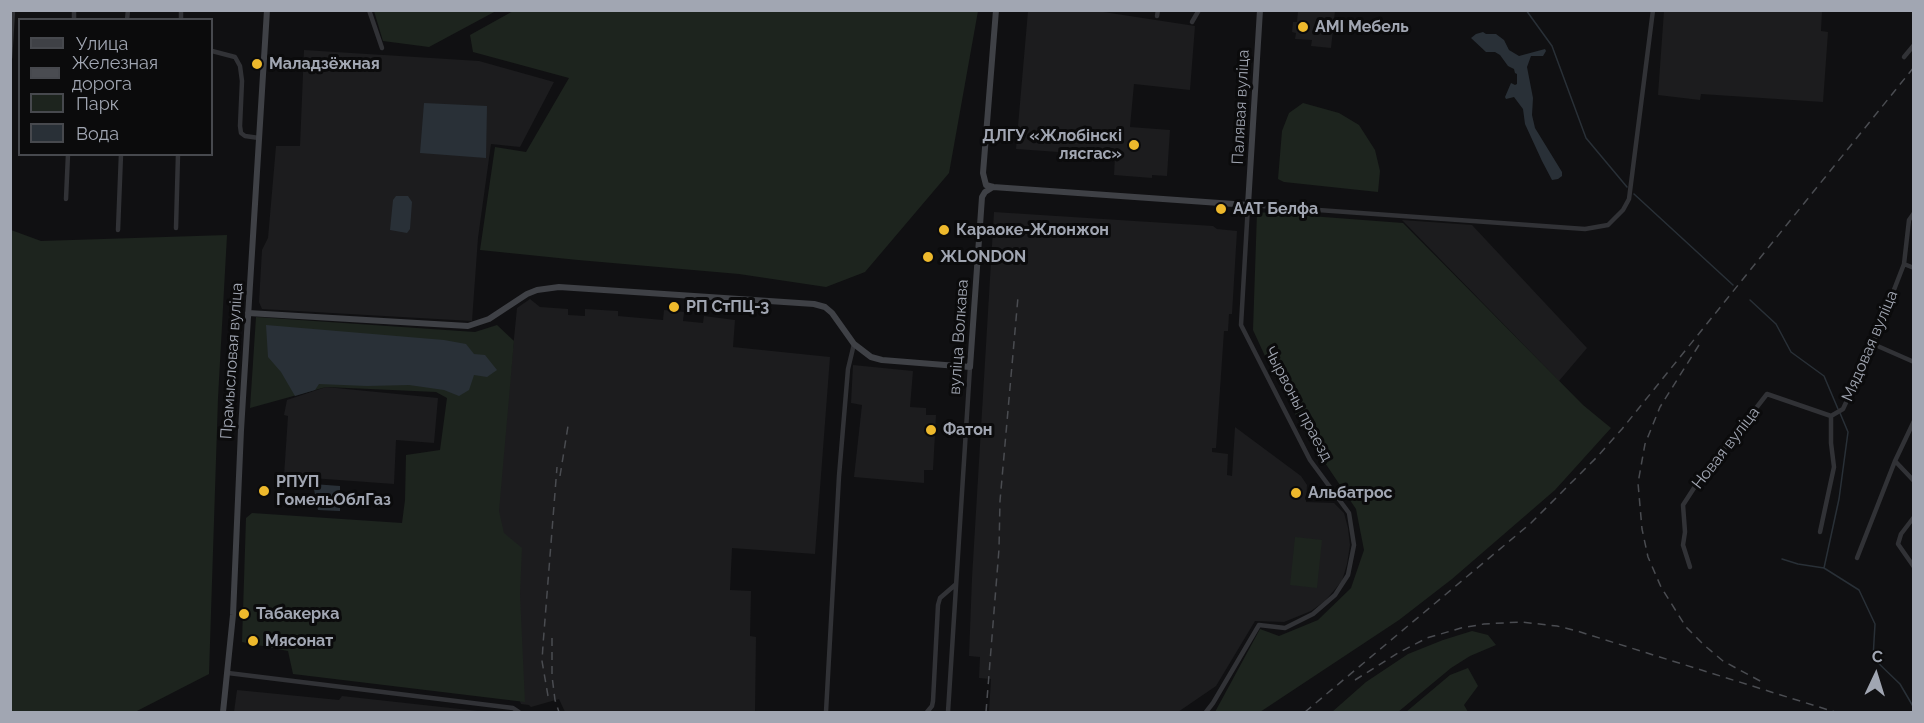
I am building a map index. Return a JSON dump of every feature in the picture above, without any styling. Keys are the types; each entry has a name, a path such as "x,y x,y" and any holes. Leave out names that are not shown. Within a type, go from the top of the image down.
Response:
{"street":[{"path":"10,58 14,10"},
{"name":"Прамысловая вуліца","path":"223,712 234,615 238,476 267,10"},
{"path":"369,10 382,48"},
{"path":"996,10 983,173 986,185 1585,229 1608,225 1623,210 1629,199 1653,10"},
{"path":"1192,22 1199,10"},
{"name":"Палявая вуліца","path":"1248,205 1260,10"},
{"path":"1905,57 1914,45"},
{"path":"213,51 235,57 240,66 241,133 245,136 259,138"},
{"path":"66,199 68,156"},
{"path":"118,230 122,156"},
{"path":"176,228 178,156"},
{"name":"вуліца Волкава","path":"948,712 982,197 993,187"},
{"name":"Чырвоны праезд","path":"1206,712 1259,625 1285,628 1313,614 1335,595 1348,575 1354,545 1348,513 1310,460 1241,326 1248,205"},
{"name":"Мядовая вуліца","path":"1820,532 1834,467 1831,416 1843,410 1873,344 1904,264 1909,220 1914,213"},
{"path":"1904,264 1914,268"},
{"path":"248,313 468,326 489,319 527,294 559,287 819,305 825,307 854,344 871,357 882,360 970,367"},
{"path":"826,712 839,476 848,369 854,344"},
{"path":"1873,344 1914,362"},
{"name":"Новая вуліца","path":"1690,567 1683,545 1683,505 1767,394 1831,416"},
{"path":"1857,558 1895,461 1914,421"},
{"path":"1895,461 1914,481"},
{"path":"1914,518 1912,525 1901,534 1898,544 1914,567"},
{"path":"927,712 933,701 938,605 940,598 956,585"},
{"path":"228,673 513,708 519,712"}],"shaded area":[{"path":"1028,11 1097,11 1195,26 1190,90 1134,84 1130,127 1170,130 1167,176 1152,175 1152,178 1114,175 1115,156 1016,149"},
{"path":"1298,11 1335,11 1331,48 1311,46 1312,40 1295,39 1296,33 1292,32 1293,22 1297,22"},
{"path":"1664,11 1822,11 1821,31 1828,32 1823,102 1701,94 1700,100 1658,95"},
{"path":"304,50 479,61 554,82 520,147 491,144 478,238 472,321 262,309 259,302 262,250 268,238 276,146 300,146"},
{"path":"994,212 1213,226 1217,229 1237,231 1232,314 1229,314 1228,331 1224,331 1216,448 1212,448 1212,452 1228,454 1227,475 1232,476 1235,427 1301,476 1307,485 1306,502 1334,503 1344,513 1350,545 1342,581 1325,601 1311,611 1284,622 1255,621 1216,686 1178,712 989,712 991,679 979,678 980,657 969,656"},
{"path":"1402,220 1472,225 1587,348 1559,381"},
{"path":"530,299 540,307 568,309 568,315 585,316 585,309 618,311 618,316 663,320 664,310 684,312 683,321 703,323 704,316 735,320 733,347 830,357 815,554 732,548 730,590 751,591 750,636 756,637 755,712 565,712 559,699 531,707 521,704 497,510 517,308"},
{"path":"853,365 913,371 910,407 926,408 926,415 936,415 933,470 924,470 924,483 854,477 862,405 851,403"},
{"path":"326,387 438,398 434,443 396,440 394,484 284,476 288,416 284,415 287,400"},
{"path":"237,690 339,700 342,696 487,712 234,712"}],"green space":[{"path":"374,10 496,11 429,47 383,41"},
{"path":"515,10 978,11 949,173 865,272 826,287 739,274 480,250 495,147 526,152 569,78 473,52 470,35"},
{"path":"1303,103 1339,113 1359,125 1375,150 1380,171 1378,192 1284,182 1278,179 1282,131 1289,113"},
{"path":"1257,212 1403,223 1583,405 1611,428 1555,490 1452,579 1399,620 1260,712 1215,712 1260,629 1279,636 1318,620 1351,588 1364,550 1356,509 1307,436 1253,330"},
{"path":"11,230 41,241 227,235 218,398 209,674 135,712 11,712"},
{"path":"256,317 475,332 497,325 514,341 499,511 504,533 522,548 520,594 525,702 293,674 288,651 242,642 246,518 252,513 402,523 406,455 440,450 447,398 436,392 326,387 250,408"},
{"path":"1295,537 1322,540 1317,588 1290,585"},
{"path":"1472,631 1488,635 1496,645 1470,656 1451,668 1398,712 1332,712 1366,682 1408,654"},
{"path":"1468,668 1478,686 1464,705 1468,712 1406,712 1450,675"}],"water":[{"path":"1483,32 1496,34 1504,40 1509,50 1519,56 1545,49 1543,56 1531,56 1527,67 1533,98 1532,115 1535,128 1562,172 1562,176 1558,179 1552,180 1542,161 1525,124 1523,109 1514,97 1506,99 1505,97 1511,83 1517,84 1517,74 1514,69 1508,66 1500,55 1495,52 1486,52 1471,38"},
{"path":"424,103 487,106 486,158 420,153"},
{"path":"396,196 408,196 412,202 410,229 407,233 390,230 393,200"},
{"path":"266,325 444,340 466,344 474,354 485,355 497,370 487,377 474,375 469,390 459,396 444,390 409,385 319,384 315,390 295,396 281,372 268,357"},
{"path":"313,484 340,486 340,511 318,510"}],"waterway":[{"path":"1526,10 1552,46 1586,138 1627,187"},
{"path":"1634,194 1733,285"},
{"path":"1750,300 1776,324 1791,352 1824,376 1838,409"},
{"path":"1824,568 1839,499 1848,432 1840,413"},
{"path":"1782,559 1824,568 1859,590 1875,624 1873,658 1900,684 1914,708"}],"railway":[{"path":"1305,712 1531,523 1597,457 1914,67"},
{"path":"986,712 999,549 1000,501 1018,297"},
{"path":"1699,345 1660,407 1645,444 1638,483 1642,529 1648,557 1661,587 1686,627 1723,661 1762,682"},
{"path":"560,476 568,426"},
{"path":"548,696 542,661 557,467"},
{"path":"1355,680 1427,638 1484,624 1521,622 1577,631 1835,712"},
{"path":"552,638 552,676 559,712"}],"place":[{"name":"AMI Мебель","path":"1303,27"},
{"name":"Маладзёжная","path":"257,64"},
{"name":"ДЛГУ «Жлобінскі лясгас»","path":"1134,145"},
{"name":"ААТ Белфа","path":"1221,209"},
{"name":"Караоке-Жлонжон","path":"944,230"},
{"name":"ЖLONDON","path":"928,257"},
{"name":"РП СтПЦ-3","path":"674,307"},
{"name":"Фатон","path":"931,430"},
{"name":"РПУП ГомельОблГаз","path":"264,491"},
{"name":"Альбатрос","path":"1296,493"},
{"name":"Табакерка","path":"244,614"},
{"name":"Мясонат","path":"253,641"}]}
